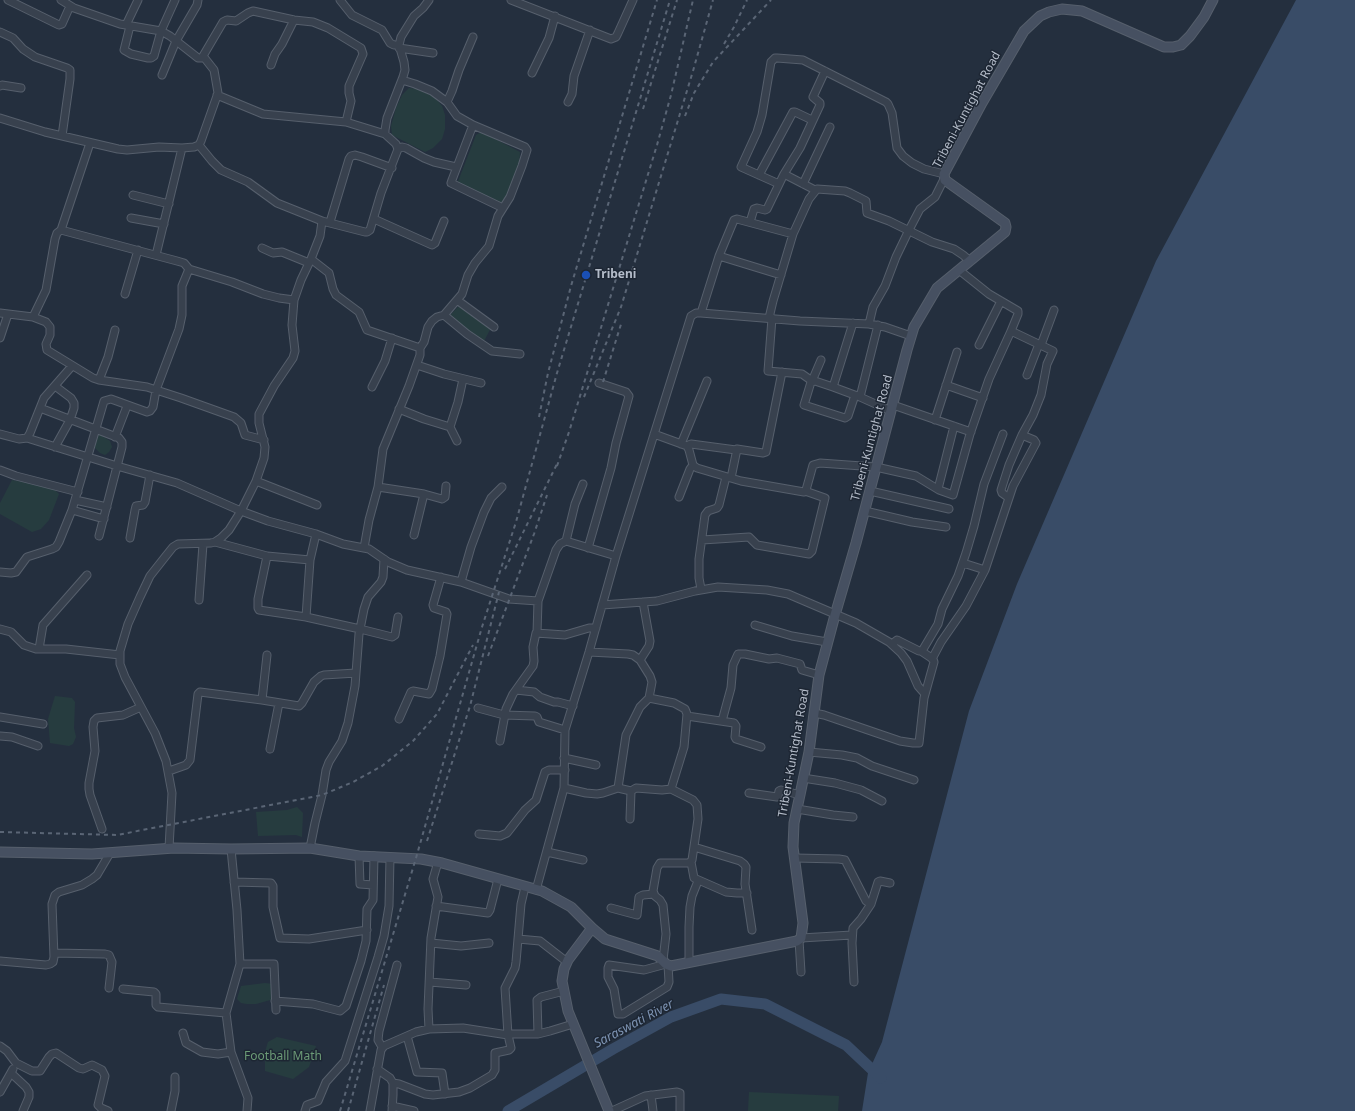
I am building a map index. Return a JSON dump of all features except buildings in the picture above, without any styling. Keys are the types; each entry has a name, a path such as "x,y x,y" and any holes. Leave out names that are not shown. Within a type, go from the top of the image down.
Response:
{"main road":[{"name":"Tribeni-Kuntighat Road","path":"800,939 802,923 793,847 794,823 809,752 819,675 827,642 865,511 911,336 914,327 937,288 1005,232 1006,227 1005,223 944,177 982,103 1024,32 1040,16 1062,9 1082,10 1164,47 1173,47 1181,45 1190,36 1204,17 1213,0"},
{"path":"1,854 92,854 169,848 310,848 360,856 416,858 438,862 542,891 571,907 605,939 658,956 671,966 800,939"},
{"path":"592,928 567,962 564,969 562,982 572,1024 600,1092 611,1111"}],"street":[{"path":"8,0 59,25 62,24 70,6"},
{"path":"61,0 70,6 128,26 161,31 198,58 203,58 212,66 216,74 217,95 199,145"},
{"path":"138,0 128,26 124,50 131,54 148,58 154,56 161,31 174,0"},
{"path":"162,75 176,41 197,5 198,0"},
{"path":"340,0 352,15 382,30 390,43 399,47 432,53"},
{"path":"385,134 387,118 402,80 405,66 399,47 400,37 414,16 427,3 418,0"},
{"path":"511,0 611,39 616,37 633,0"},
{"path":"203,58 220,25 225,20 236,21 253,11 294,20 308,21 328,28 362,50 363,54 349,86 349,93 352,101 346,122"},
{"path":"532,73 548,38 555,16"},
{"path":"271,65 275,54 282,44 294,20"},
{"path":"568,102 572,94 574,76 590,30"},
{"path":"0,32 12,38 35,57 70,70 62,136"},
{"path":"447,102 473,37"},
{"path":"779,184 741,167 757,132 762,115 771,62 775,58 803,60 888,104 892,113 897,148 903,156 912,163 944,177 932,200 923,206 909,230 896,257 885,286 874,307 869,324"},
{"path":"750,222 754,209 767,209 784,174 800,148 820,104 813,97 825,71"},
{"path":"364,548 369,520 378,487 383,449 417,364 420,348 424,342 430,324 437,317 444,315 464,292 468,275 475,263 489,246 498,216 515,185 527,150 524,147 473,125 457,116 447,102 432,91 402,80"},
{"path":"0,86 21,88"},
{"path":"199,145 221,170 252,185 277,203 322,220 367,232 370,230 381,193 392,168 398,149 396,144 385,134 346,122 263,114 217,95"},
{"path":"759,175 793,112 812,120"},
{"path":"0,118 45,132 118,150 159,147 182,148 199,145"},
{"path":"473,125 451,183 503,208"},
{"path":"803,184 830,127"},
{"path":"33,317 46,290 55,239 57,233 61,230 90,143"},
{"path":"398,149 402,147 406,148 424,158 456,167"},
{"path":"156,255 182,148"},
{"path":"330,222 349,158 351,156 355,155 362,157 392,168"},
{"path":"784,174 815,190 845,191 850,193 866,201 867,213 909,230 932,242 954,249 970,261"},
{"path":"815,190 803,211 793,234 772,301 767,370 769,372 802,374 812,381 815,380 892,408 970,432"},
{"path":"133,195 169,204"},
{"path":"131,218 164,224"},
{"path":"374,219 432,245 435,243 444,221"},
{"path":"216,542 225,534 241,511 256,481 265,453 264,440 259,423 261,408 294,354 292,316 294,300 320,236 322,220"},
{"path":"701,313 719,256 734,220 750,222 793,234"},
{"path":"61,230 184,263 189,269 232,282 263,294 294,300"},
{"path":"262,248 273,253 282,252 310,261 329,273 334,292 359,312 367,330 420,348"},
{"path":"125,294 138,250"},
{"path":"719,256 781,275"},
{"path":"0,572 16,572 27,556 52,549 56,546 72,510 78,492 104,401 112,400 143,411 150,411 153,407 156,390 179,329 182,314 182,286 189,269"},
{"path":"805,491 811,468 817,462 876,468 916,476 938,489 951,495 954,494 970,432 982,398 1018,314 1018,311 978,286 959,270"},
{"path":"457,300 494,327"},
{"path":"979,345 1001,301"},
{"path":"1027,375 1054,310"},
{"path":"0,313 33,317 46,322 50,327 50,335 46,344 47,350 72,366 99,380 156,390 234,416 241,423 245,435 264,440"},
{"path":"536,890 564,788 565,730 616,556 676,368 690,318 694,314 701,313 869,324 878,325 911,336"},
{"path":"0,338 8,314"},
{"path":"444,315 467,334 492,351 520,354"},
{"path":"833,387 853,323"},
{"path":"821,360 804,404 806,407 845,418 848,416 857,396 878,325"},
{"path":"99,380 108,357 115,330"},
{"path":"1009,498 1002,493 1001,490 1022,435 1033,415 1041,395 1047,364 1052,351 1011,331"},
{"path":"372,387 384,361 392,338"},
{"path":"935,420 957,352"},
{"path":"417,364 463,379 481,383"},
{"path":"27,438 44,398 72,366"},
{"path":"684,445 692,444 736,450 766,452 782,372"},
{"path":"457,441 450,427 463,379"},
{"path":"684,445 706,381"},
{"path":"588,548 630,396 626,392 599,384"},
{"path":"946,385 982,398"},
{"path":"55,386 71,398 74,403 70,420 55,447"},
{"path":"115,437 127,406"},
{"path":"40,408 119,438 122,447 99,536"},
{"path":"399,409 450,427"},
{"path":"938,489 954,426"},
{"path":"0,434 18,439 27,438 183,485 241,511 344,544 372,551 384,559 407,570 461,582 509,598 538,601"},
{"path":"654,434 684,445 689,450 693,465 697,468 765,486 805,491 825,498 812,551 809,554 757,545 749,537 702,540"},
{"path":"921,651 938,624 942,609 958,576 974,526 984,484 1003,434"},
{"path":"932,659 941,642 966,606 985,570 1016,480 1036,443 1034,440 1022,435"},
{"path":"701,589 699,568 705,515 708,511 718,507 729,477 736,450"},
{"path":"679,497 693,465"},
{"path":"0,470 16,476 78,492"},
{"path":"130,538 134,510 136,506 144,505 150,475"},
{"path":"256,481 317,505"},
{"path":"566,541 573,509 583,484"},
{"path":"378,487 424,494 443,499 445,497 446,486"},
{"path":"461,582 471,547 484,512 491,498 502,487"},
{"path":"870,491 949,509"},
{"path":"414,535 424,494"},
{"path":"75,500 107,507"},
{"path":"72,510 104,519"},
{"path":"865,511 946,528"},
{"path":"306,617 310,560 316,534"},
{"path":"500,741 504,715 516,690 533,666 534,639 537,632 538,601 556,550 560,544 566,541 616,556"},
{"path":"169,848 172,793 169,771 155,733 125,677 120,664 120,651 128,624 150,576 176,545 185,543 203,544 216,542 267,556 310,560"},
{"path":"199,600 203,544"},
{"path":"267,556 258,599 258,608 260,610 306,617 393,637 398,617"},
{"path":"310,848 326,770 329,762 342,741 348,723 356,673 360,629 366,602 383,577 384,559"},
{"path":"962,563 985,570"},
{"path":"39,649 43,625 87,575"},
{"path":"399,719 411,692 413,691 429,694 432,689 440,656 447,614 446,612 433,607 441,577"},
{"path":"602,605 657,601 718,586 779,592 807,601 835,615 856,623 892,644 907,661 918,686 925,694"},
{"path":"640,660 649,646 650,641 643,602"},
{"path":"755,625 792,636 827,642"},
{"path":"537,632 565,635 589,628 596,628"},
{"path":"0,629 11,632 24,645 39,649 66,649 120,655"},
{"path":"814,713 900,741 919,742 925,694 934,662 921,651 897,640 892,644"},
{"path":"589,652 628,654 640,660 652,680 649,698 640,707 628,729 618,788"},
{"path":"722,721 730,693 733,665 738,654 769,659 777,658 800,664 801,670 819,675"},
{"path":"262,700 267,655"},
{"path":"169,771 186,765 190,760 198,694 200,692 298,706 302,703 314,682 321,676 356,673"},
{"path":"516,690 534,692 540,697 573,706"},
{"path":"649,698 682,707 685,709 687,716 684,747 671,789"},
{"path":"270,749 279,704"},
{"path":"102,829 89,789 95,751 94,721 97,718 123,715 141,707"},
{"path":"478,708 504,715 535,716 539,722 565,730"},
{"path":"687,716 735,724 735,737 738,741 762,747"},
{"path":"0,717 43,724"},
{"path":"0,736 12,737 38,746"},
{"path":"809,752 857,758 872,766 914,780"},
{"path":"564,758 596,764"},
{"path":"479,834 500,836 507,833 525,810 536,800 546,772 549,770 565,770"},
{"path":"803,778 835,783 861,790 882,801"},
{"path":"564,788 597,794 603,794 618,788 631,791 636,788 662,790 671,789 693,800 697,805 698,819 691,862 693,877 698,881 726,892 747,892"},
{"path":"749,793 777,797 779,791 781,790 800,795"},
{"path":"630,819 631,791"},
{"path":"797,809 853,817"},
{"path":"694,847 740,861 744,864 746,867 746,884 752,930"},
{"path":"231,849 240,964 226,1013 231,1052 247,1093 247,1111"},
{"path":"547,852 583,860"},
{"path":"0,961 46,965 53,962 52,904 55,895 59,892 82,885 92,879 110,853"},
{"path":"360,856 360,884 373,885"},
{"path":"275,1001 313,1004 336,1011 340,1011 346,1006 361,961 367,930 367,909 373,900 374,856"},
{"path":"305,1111 307,1105 318,1101 326,1082 345,1061 384,936 389,906 390,857"},
{"path":"794,858 839,858 845,860 866,901 870,904"},
{"path":"429,1028 428,1009 430,944 432,923 438,894 433,879 438,862"},
{"path":"666,963 644,970 609,966 608,977 614,990 618,1014 623,1014 667,987 669,982 666,963 666,934 663,905 654,894 657,868 660,864 691,862"},
{"path":"436,906 488,913 498,879"},
{"path":"689,962 690,907 692,896 698,881"},
{"path":"234,882 271,883 273,907 280,938 316,938 367,930"},
{"path":"854,982 853,928 861,919 870,904 878,882 890,883"},
{"path":"393,1084 399,1084 425,1094 432,1095 445,1094 470,1088 492,1075 494,1070 494,1053 510,1049 505,988 515,968 521,904 525,887"},
{"path":"611,908 637,915 639,897 654,894"},
{"path":"801,972 800,939 852,935"},
{"path":"518,939 540,941 567,962"},
{"path":"430,944 461,946 489,944"},
{"path":"54,953 108,955 112,962 110,988"},
{"path":"240,964 274,964 276,1010"},
{"path":"370,1111 382,1047 378,1040 379,1031 397,965"},
{"path":"430,982 466,985"},
{"path":"123,989 154,992 156,994 156,1005 158,1007 226,1013"},
{"path":"538,1034 537,1000 540,997 564,991"},
{"path":"382,1047 429,1028 463,1028 508,1034 538,1034 572,1024"},
{"path":"183,1033 186,1043 196,1050 208,1053 231,1052"},
{"path":"407,1036 417,1072 442,1073 445,1094"},
{"path":"0,1046 7,1051 16,1064 37,1072 42,1068 49,1057 56,1053 79,1068 83,1069 92,1065 102,1070 105,1076 98,1104 101,1108 108,1111"},
{"path":"0,1092 16,1064"},
{"path":"378,1069 390,1078 393,1084 392,1109 414,1111"},
{"path":"11,1073 26,1087 29,1092 29,1097 23,1111"},
{"path":"171,1111 175,1091 175,1077"},
{"path":"611,1111 650,1095 679,1092 680,1111"},
{"path":"650,1095 653,1111"}],"green space":[{"path":"409,88 419,89 433,95 442,106 445,115 445,129 442,139 433,148 425,152 392,135 391,126 396,108 402,95"},
{"path":"482,132 520,152 519,170 514,184 500,207 457,184 476,135"},
{"path":"461,304 493,324 483,343 448,317"},
{"path":"99,434 110,441 112,447 105,455 100,453 94,447 95,441"},
{"path":"12,480 35,484 55,490 59,494 49,520 41,529 32,532 0,514 0,503"},
{"path":"55,696 72,698 75,702 74,728 76,737 73,744 69,746 50,743 48,719"},
{"path":"297,807 303,813 302,837 296,835 258,836 256,812 287,810"},
{"path":"265,983 273,984 274,999 256,1004 247,1004 241,1003 237,999 241,986"},
{"name":"Football Math","path":"277,1037 316,1046 309,1067 293,1079 265,1071 265,1052 268,1042"},
{"path":"749,1092 839,1096 838,1111 748,1111"}],"water":[{"path":"1296,0 1355,0 1355,1111 862,1111 868,1073 882,1042 969,711 1017,584 1156,261"}],"waterway":[{"name":"Saraswati River","path":"508,1111 613,1049 671,1017 721,999 765,1004 846,1045 881,1078"}],"railway":[{"path":"539,417 548,373 571,286 657,0"},
{"path":"340,1111 416,858 482,627 516,522 557,373 670,0"},
{"path":"643,109 677,0"},
{"path":"557,466 569,432 657,145 671,95 693,0"},
{"path":"584,397 621,307 693,71 713,0"},
{"path":"724,44 747,0"},
{"path":"685,116 694,93 713,62 771,0"},
{"path":"603,382 622,321"},
{"path":"505,569 558,462"},
{"path":"488,656 534,534 547,495"},
{"path":"427,841 470,706 499,592"},
{"path":"0,832 117,835 322,795 353,782 382,766 413,741 437,714 473,645"},
{"path":"348,1111 384,985"}],"place":[{"name":"Tribeni","path":"586,275"}]}
